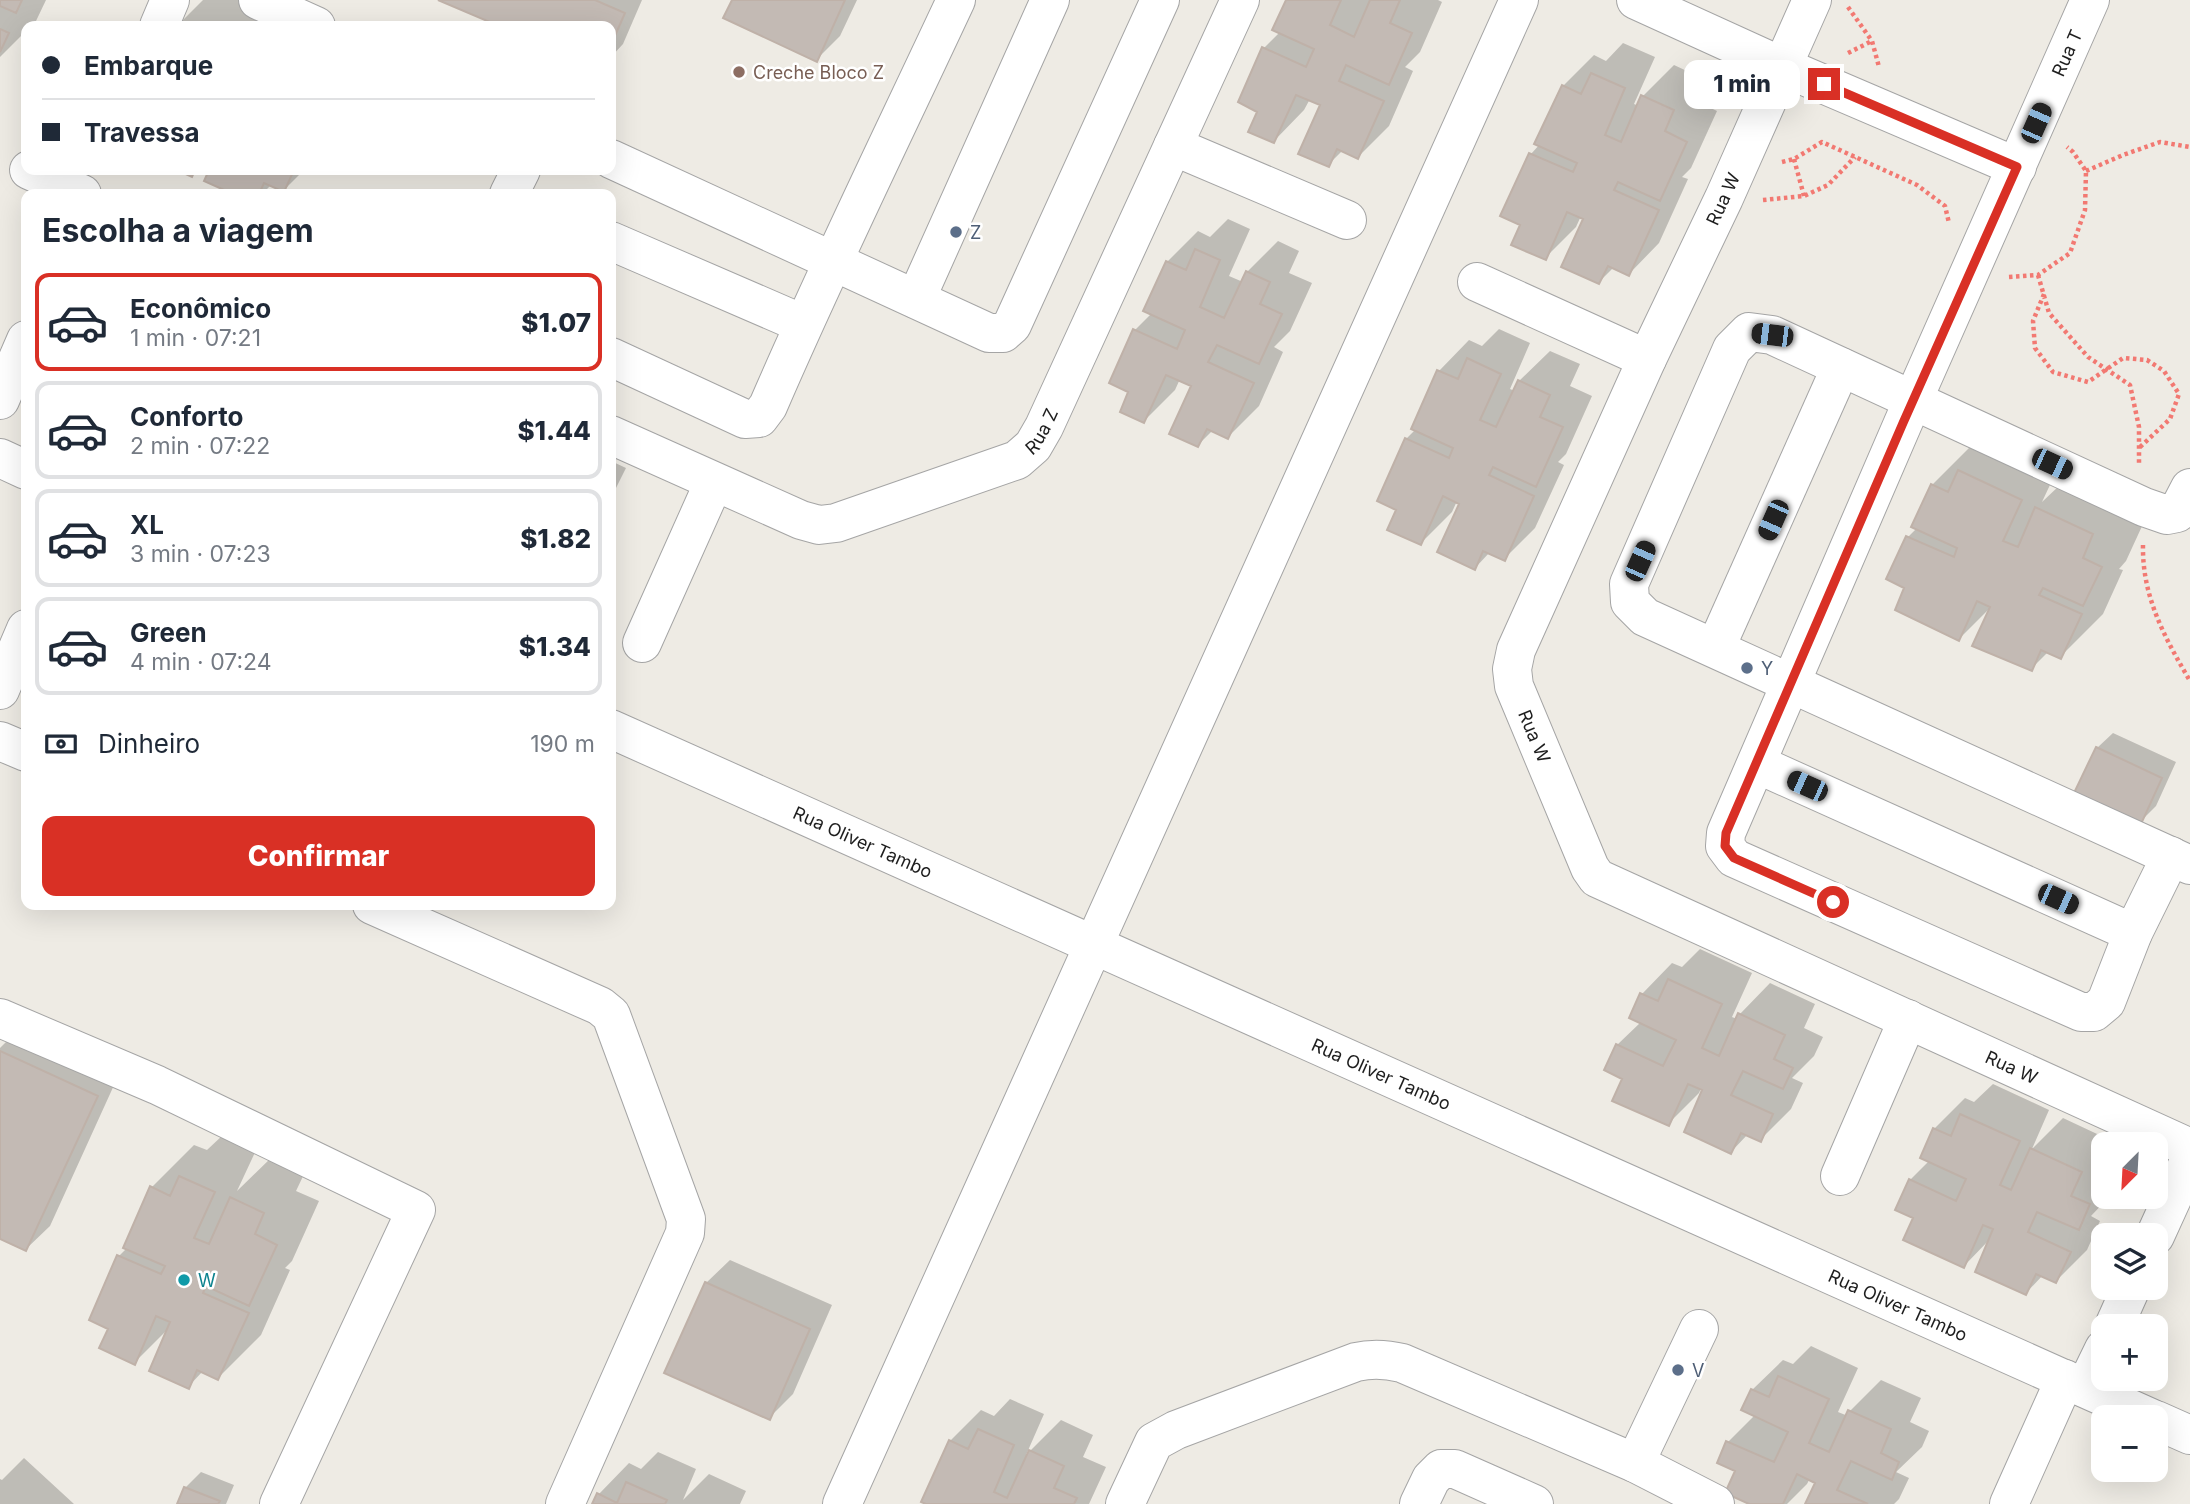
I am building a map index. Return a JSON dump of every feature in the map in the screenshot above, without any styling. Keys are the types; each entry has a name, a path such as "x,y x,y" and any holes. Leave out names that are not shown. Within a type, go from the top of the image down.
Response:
{"street":[{"path":"161,21 170,0"},
{"path":"258,0 305,21"},
{"path":"616,359 745,419 759,418 768,406 803,324 956,0"},
{"path":"916,299 1050,0"},
{"path":"616,161 989,333 1003,333 1012,325 1160,0"},
{"name":"Rua Z","path":"616,437 801,520 818,525 836,523 1017,460 1033,446 1044,426 1240,0"},
{"path":"842,1504 1519,0"},
{"path":"1636,0 1781,66 2017,167"},
{"name":"Rua W","path":"1812,0 1516,650 1512,669 1514,686 1590,868 1597,878 2190,1148"},
{"name":"Rua T","path":"2090,0 1791,682 1726,833 1725,846 1734,858 2081,1012 2094,1012 2106,1002 2133,933 2180,861"},
{"path":"1173,146 1347,220"},
{"path":"0,157 21,166"},
{"path":"40,175 71,189"},
{"path":"616,243 803,324"},
{"path":"1477,282 1647,359"},
{"path":"2180,861 1716,647 1645,617 1630,602 1629,584 1732,349 1749,332 1772,335 2144,507 2167,515 2177,513 2190,488"},
{"path":"0,400 21,352"},
{"path":"1716,647 1841,367"},
{"path":"0,458 21,468"},
{"path":"642,643 714,482"},
{"path":"0,690 21,641"},
{"name":"Rua Oliver Tambo","path":"616,731 2122,1405"},
{"path":"0,741 21,750"},
{"path":"1757,764 2133,933"},
{"path":"383,910 600,1006 611,1015 686,1219 685,1234 565,1504"},
{"path":"0,1018 157,1085 416,1210 279,1504"},
{"path":"1840,1176 1908,1019"},
{"path":"2161,1223 2190,1159"},
{"path":"1635,1463 1699,1329"},
{"path":"1125,1504 1154,1441 1356,1362 1370,1359 1387,1359 1402,1363 1635,1463 1715,1504"},
{"path":"2009,1504 2075,1384 2091,1365"},
{"name":"Rua Oliver Tambo","path":"2168,1425 2190,1434"},
{"path":"1419,1504 1430,1479 1441,1469 1455,1469 1534,1504"}],"path":[{"path":"1840,0 1847,5 1872,41 1881,72"},
{"path":"1848,53 1872,41"},
{"path":"1969,272 2004,278 2038,275 2070,253 2085,210 2087,171 2073,152 2036,123"},
{"path":"1741,159 1765,166 1794,159 1822,142 1917,185 1945,206 1950,230"},
{"path":"2087,171 2160,142 2190,147"},
{"path":"1724,198 1770,201 1804,196 1828,185 1855,157"},
{"path":"1794,159 1804,196"},
{"path":"2044,294 2033,321 2035,348 2053,372 2088,382 2123,358 2147,360 2164,371 2179,394 2170,419 2139,449"}],"building":[{"path":"0,0 22,0 16,13 0,6"},
{"path":"438,0 595,0 625,13 616,34 616,21 487,21"},
{"path":"732,0 845,0 817,62 723,18"},
{"path":"1286,0 1341,0 1330,25 1354,37 1370,0 1400,0 1390,23 1412,33 1389,85 1346,65 1339,81 1384,101 1358,159 1337,149 1329,167 1298,154 1320,105 1296,95 1274,143 1248,132 1257,112 1238,102 1262,47 1306,67 1314,49 1272,30"},
{"path":"0,29 9,33 0,52"},
{"path":"1591,73 1625,88 1605,135 1621,142 1641,95 1674,110 1665,131 1687,142 1660,201 1618,182 1614,190 1659,210 1629,276 1608,266 1599,284 1561,267 1583,219 1567,212 1546,260 1511,245 1520,225 1500,216 1529,153 1573,172 1577,163 1534,144 1562,85 1581,94"},
{"path":"207,175 292,175 285,189 277,189 264,183 261,189 222,189 204,181"},
{"path":"1195,249 1220,260 1200,307 1224,318 1246,271 1270,282 1260,304 1282,314 1259,364 1217,345 1208,362 1254,383 1228,439 1207,429 1198,447 1169,434 1191,386 1166,375 1144,423 1120,412 1128,392 1109,383 1133,329 1177,349 1185,330 1143,311 1166,261 1186,270"},
{"path":"1467,358 1501,374 1480,420 1496,427 1518,380 1550,395 1540,417 1563,427 1536,487 1493,467 1489,475 1534,496 1505,561 1483,551 1475,570 1437,552 1459,504 1443,496 1421,545 1387,530 1396,510 1377,501 1405,438 1449,458 1453,448 1411,429 1437,370 1458,379"},
{"path":"1958,470 2022,500 2003,541 2018,547 2035,507 2093,534 2083,558 2102,567 2083,606 2043,588 2039,595 2082,614 2061,659 2041,650 2032,671 1972,646 1990,607 1977,601 1959,641 1895,610 1904,588 1886,579 1906,536 1954,557 1957,548 1911,527 1931,484 1948,492"},
{"path":"2096,747 2162,778 2141,824 2074,793"},
{"path":"1668,979 1722,1004 1702,1048 1719,1056 1738,1013 1785,1035 1774,1059 1793,1068 1783,1089 1743,1071 1731,1095 1773,1114 1761,1142 1741,1133 1731,1154 1684,1132 1702,1090 1688,1084 1669,1126 1612,1101 1622,1079 1604,1070 1616,1044 1663,1066 1676,1040 1629,1018 1640,993 1658,1001"},
{"path":"0,1051 98,1096 26,1251 0,1239"},
{"path":"1960,1114 2020,1141 2000,1185 2011,1190 2030,1148 2082,1172 2071,1196 2090,1204 2079,1230 2037,1212 2028,1232 2071,1252 2056,1283 2036,1274 2026,1295 1975,1272 1993,1229 1983,1225 1964,1268 1903,1240 1913,1218 1895,1210 1909,1179 1956,1201 1966,1179 1920,1158 1933,1128 1951,1136"},
{"name":"W","path":"179,1176 215,1192 194,1238 209,1244 230,1197 264,1213 255,1234 277,1245 249,1306 206,1286 203,1293 249,1313 218,1380 197,1370 189,1389 149,1371 170,1322 156,1316 135,1365 99,1348 108,1329 89,1320 117,1255 161,1274 165,1266 123,1248 150,1186 170,1196"},
{"path":"705,1282 810,1329 770,1420 664,1373"},
{"path":"1778,1376 1829,1399 1809,1443 1829,1452 1848,1410 1891,1429 1881,1453 1899,1462 1892,1480 1851,1461 1837,1490 1868,1504 1805,1504 1815,1483 1797,1474 1783,1504 1749,1504 1725,1493 1735,1471 1717,1463 1726,1441 1774,1462 1788,1432 1741,1410 1751,1389 1769,1397"},
{"path":"978,1429 1014,1445 994,1492 1007,1498 1029,1450 1064,1466 1054,1488 1077,1498 1074,1504 921,1502 949,1440 968,1449"},
{"path":"626,1482 667,1500 665,1504 592,1504 597,1493 617,1503"},
{"path":"184,1487 220,1501 218,1504 177,1504"}],"place":[{"name":"Creche Bloco Z","path":"739,72"},
{"name":"Z","path":"956,232"},
{"name":"Y","path":"1747,668"},
{"name":"W","path":"184,1280"},
{"name":"V","path":"1678,1370"}],"route":[{"path":"1824,84 2017,167 1726,833 1725,846 1734,858 1833,902"}]}
